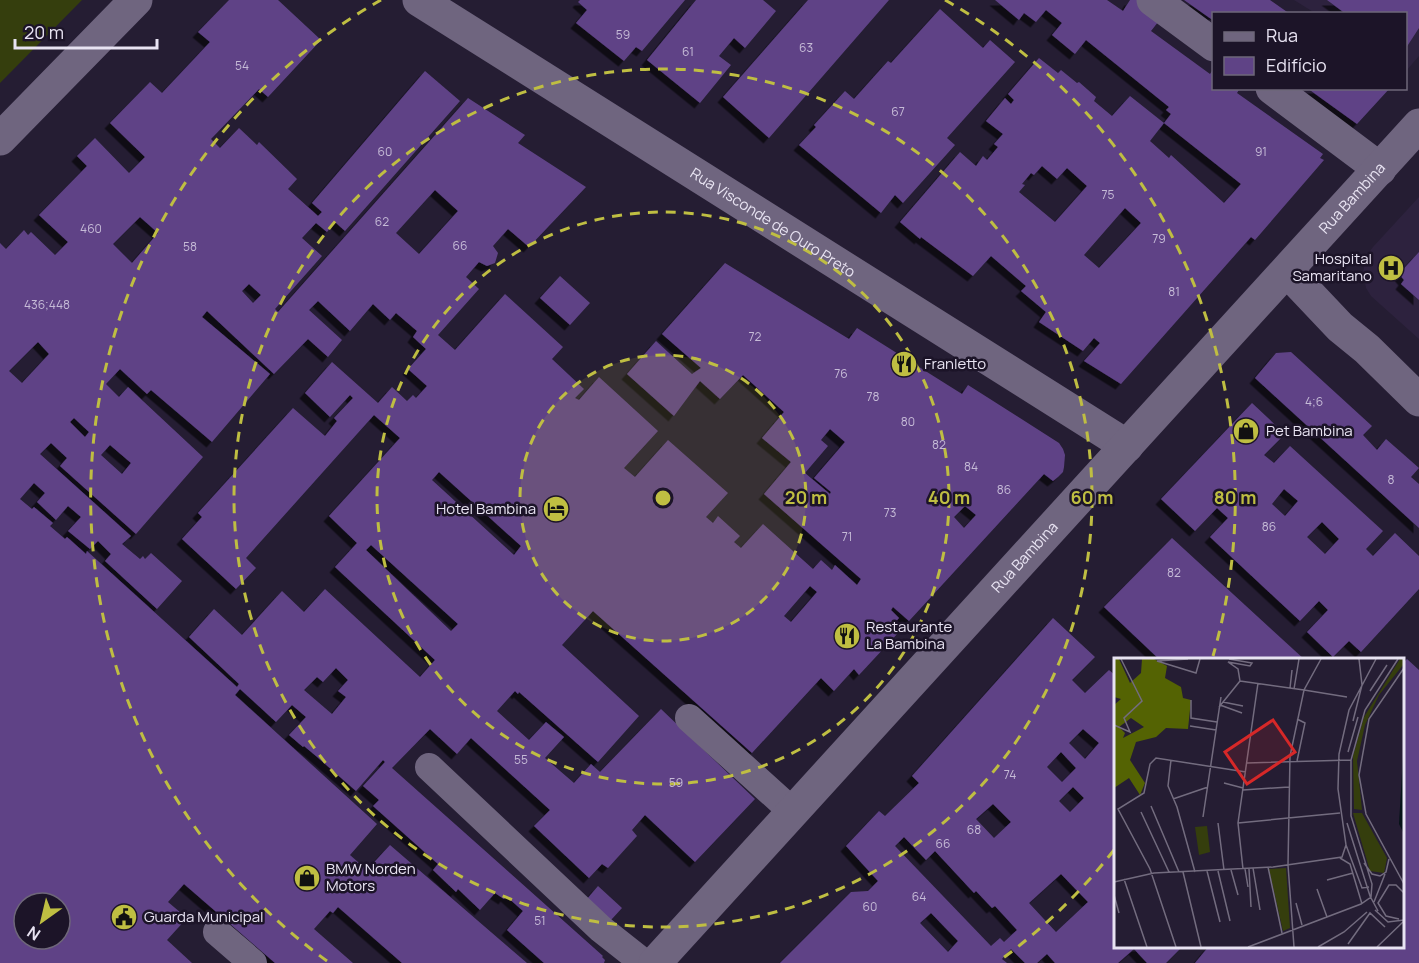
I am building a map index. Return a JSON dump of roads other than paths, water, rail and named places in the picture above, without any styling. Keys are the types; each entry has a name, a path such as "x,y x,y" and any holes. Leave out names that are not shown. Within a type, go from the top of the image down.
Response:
{"street":[{"path":"0,139 136,0"},
{"name":"Rua Visconde de Ouro Preto","path":"418,0 1127,446"},
{"path":"1153,0 1212,44"},
{"path":"1275,90 1380,169"},
{"name":"Rua Bambina","path":"655,963 1419,125"},
{"path":"1287,271 1340,327 1367,349 1419,400"}],"lane":[{"path":"689,718 793,812"},
{"path":"429,767 601,928 644,963"},
{"path":"217,932 253,963"}],"place":[{"name":"Hospital Samaritano","path":"1391,268"},
{"name":"Franletto","path":"904,364"},
{"name":"Pet Bambina","path":"1246,431"},
{"name":"Hotel Bambina","path":"556,509"},
{"name":"Restaurante La Bambina","path":"847,636"},
{"name":"BMW Norden Motors","path":"307,878"},
{"name":"Guarda Municipal","path":"124,917"}]}
